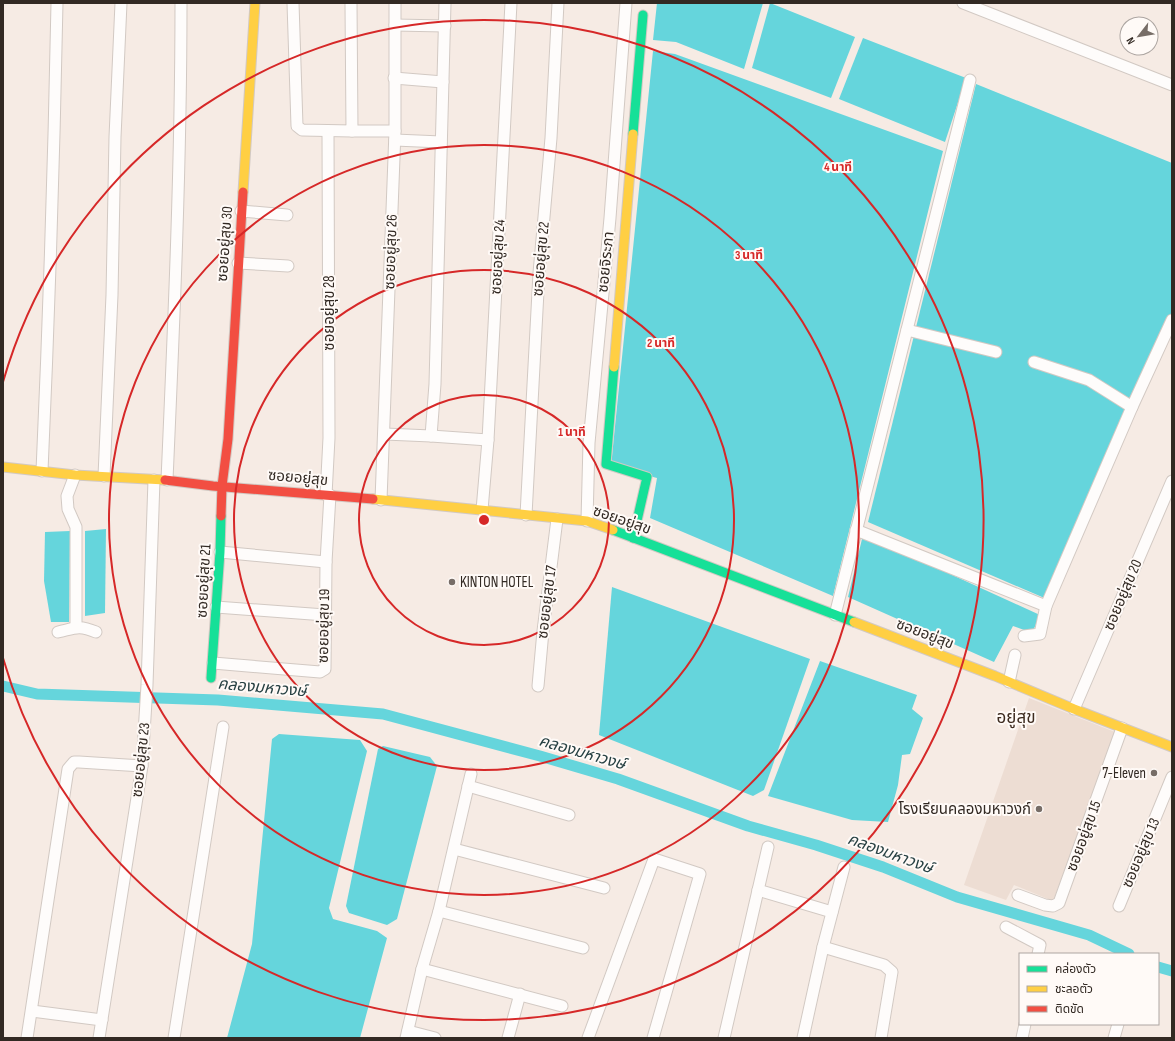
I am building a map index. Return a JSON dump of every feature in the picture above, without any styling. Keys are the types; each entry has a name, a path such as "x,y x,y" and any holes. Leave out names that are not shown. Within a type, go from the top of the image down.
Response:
{"street":[{"path":"42,470 53,212 57,3"},
{"path":"104,476 112,295 115,137 121,3"},
{"path":"167,480 178,224 181,102 181,3"},
{"name":"ซอยอยู่สุข 30","path":"222,486 228,438 255,3"},
{"path":"293,3 297,126 302,130 352,131 441,142"},
{"path":"351,3 352,131"},
{"name":"ซอยอยู่สุข 26","path":"381,500 385,434 395,136 395,3"},
{"path":"431,436 435,384 446,3"},
{"name":"ซอยอยู่สุข 24","path":"482,510 488,440 511,3"},
{"name":"ซอยอยู่สุข 22","path":"526,515 539,273 552,138 558,3"},
{"name":"ซอยจิระภา","path":"587,521 589,443 610,218 626,3"},
{"path":"963,3 1172,85"},
{"path":"633,538 647,477 606,464 643,15"},
{"path":"395,25 445,26"},
{"path":"394,78 443,82"},
{"path":"835,615 970,80"},
{"name":"ซอยอยู่สุข 28","path":"328,131 328,495"},
{"path":"241,210 287,214"},
{"path":"238,264 288,266"},
{"path":"1024,636 1040,634 1046,606 1132,407 1172,320"},
{"path":"907,330 996,352"},
{"path":"1034,362 1089,380 1132,407"},
{"path":"385,434 488,440"},
{"name":"ซอยอยู่สุข","path":"3,468 42,470 75,475 167,480 587,521 1009,682 1172,747"},
{"path":"75,475 67,496 68,509 76,527 76,627"},
{"name":"ซอยอยู่สุข 23","path":"100,1038 142,766 146,713 154,480"},
{"name":"ซอยอยู่สุข 20","path":"1074,709 1172,481"},
{"name":"ซอยอยู่สุข 21","path":"211,678 214,663 222,486"},
{"name":"ซอยอยู่สุข 19","path":"214,663 322,671 325,667 328,495"},
{"name":"ซอยอยู่สุข 17","path":"538,686 543,631 557,519"},
{"path":"856,530 1046,606"},
{"path":"220,552 326,562"},
{"path":"216,607 325,615"},
{"path":"58,632 76,627 86,628 96,632"},
{"path":"1009,682 1015,655"},
{"path":"174,1038 223,727"},
{"name":"ซอยอยู่สุข 15","path":"1018,895 1046,905 1053,906 1059,903 1122,728"},
{"path":"27,1038 68,769 74,762 142,766"},
{"path":"435,1038 407,1034 422,969 439,911 472,774"},
{"name":"ซอยอยู่สุข 13","path":"1118,906 1172,777"},
{"path":"468,786 569,815"},
{"path":"724,1038 768,847"},
{"path":"454,849 604,888"},
{"path":"588,1038 654,859 700,874 653,1038"},
{"path":"803,1038 823,947 844,867"},
{"path":"758,890 832,912"},
{"path":"439,911 583,948"},
{"path":"1006,927 1040,945 1038,953"},
{"path":"823,947 884,965 892,972 881,1038"},
{"path":"422,969 562,1006"},
{"path":"508,1038 520,994"},
{"path":"32,1011 102,1020"},
{"path":"1022,1038 1025,1025"},
{"path":"1114,1038 1118,1025"}],"shaded area":[{"name":"โรงเรียนคลองมหาวงก์","path":"1029,698 1115,732 1053,901 1014,885 1006,900 964,885"}],"water":[{"path":"657,3 763,3 744,69 676,42 653,40"},
{"path":"770,3 855,37 831,98 752,68"},
{"path":"863,38 966,78 945,142 839,99"},
{"path":"653,51 675,54 943,151 833,596 650,518 657,478 611,466"},
{"path":"976,84 1172,163 1172,316 1049,600 868,522"},
{"path":"106,529 105,613 85,616 85,531"},
{"path":"70,531 69,622 51,622 44,581 45,532"},
{"path":"869,537 1040,615 1032,633 1013,626 994,662 848,597 862,539"},
{"path":"612,587 810,659 764,790 753,796 599,735"},
{"path":"820,661 917,695 912,709 923,718 910,754 902,755 898,785 888,822 852,820 768,796"},
{"path":"279,734 360,740 367,751 329,908 333,919 377,931 387,938 360,1038 227,1038 252,944 272,739"},
{"path":"383,746 430,757 437,766 397,919 387,925 349,913 346,906 378,749"}],"waterway":[{"name":"คลองมหาวงษ์","path":"3,686 37,694 218,700 383,714 540,756 618,779 748,826 816,845 883,867 957,897 1089,935 1127,953"},
{"name":"คลองมหาวงษ์","path":"1159,967 1172,971"}],"traffic: fast":[{"path":"633,134 643,15"},
{"path":"614,367 606,464 647,477 633,538"},
{"path":"211,678 220,552 221,516"},
{"path":"613,530 854,622"}],"traffic: slow":[{"path":"243,192 255,3"},
{"path":"614,367 633,134"},
{"path":"3,467 75,475 165,480"},
{"path":"373,499 587,521 613,530"},
{"path":"854,622 995,676 1074,709 1172,747"}],"traffic: jam":[{"path":"221,516 222,486 228,439 243,192"},
{"path":"165,480 213,486 373,499"}],"place":[{"name":"KINTON HOTEL","path":"452,582"},
{"name":"7-Eleven","path":"1154,773"},
{"name":"โรงเรียนคลองมหาวงก์","path":"1039,809"}],"district":[{"name":"อยู่สุข","path":"1016,718"}]}
